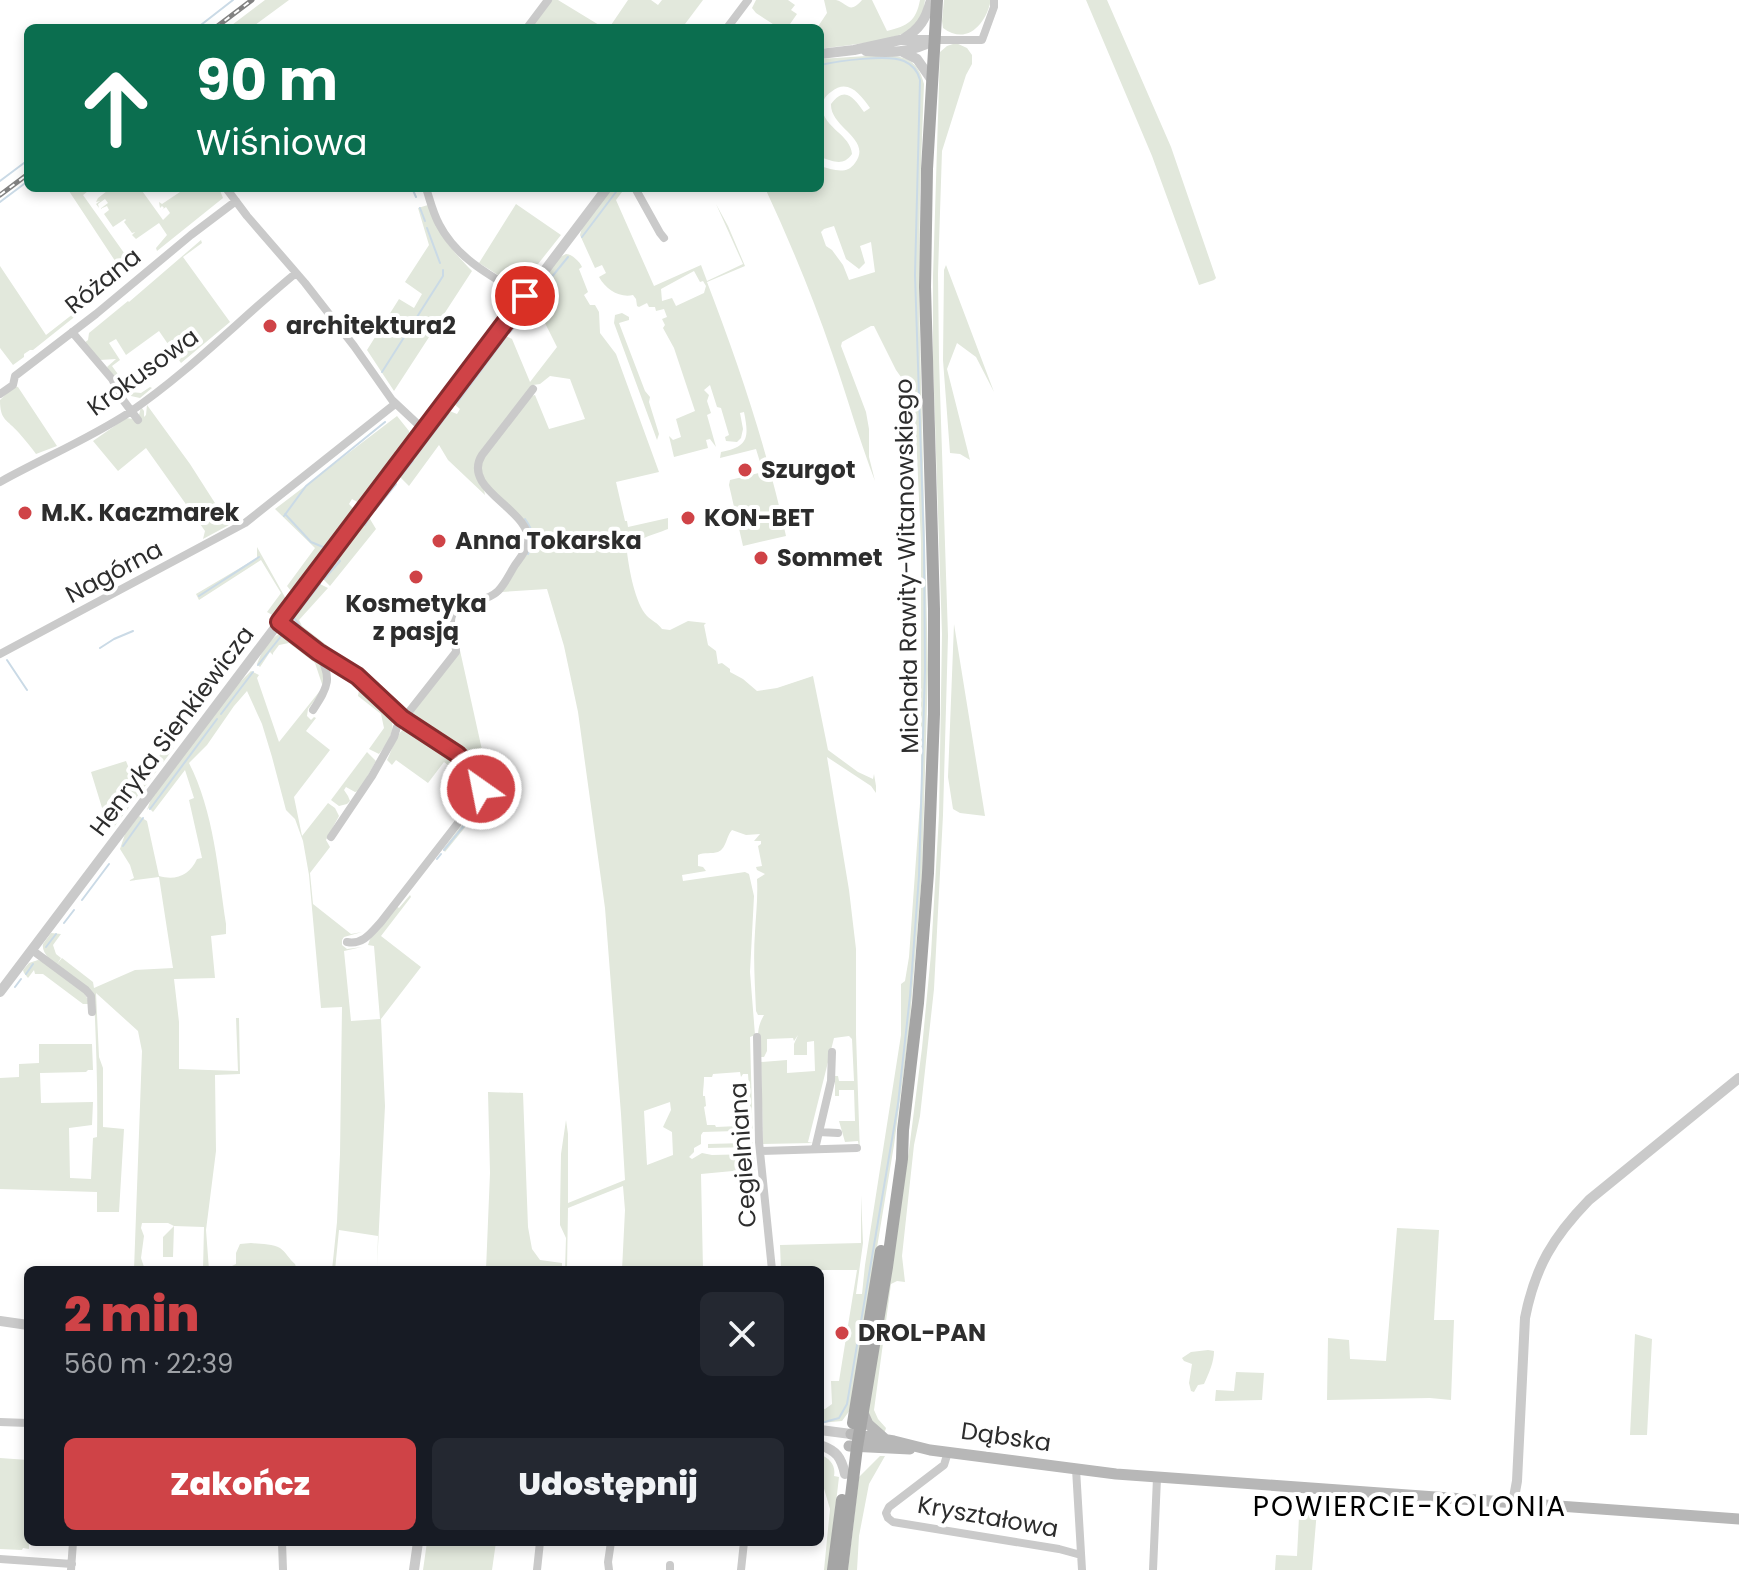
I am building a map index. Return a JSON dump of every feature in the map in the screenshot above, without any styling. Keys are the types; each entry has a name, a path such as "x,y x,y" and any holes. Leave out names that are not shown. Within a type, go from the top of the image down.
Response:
{"main road":[{"name":"Michała Rawity-Witanowskiego","path":"833,1570 845,1474 859,1412 896,1159 903,1130 918,1003 929,861 934,586 925,300 934,0"},
{"path":"859,1412 885,1439"},
{"name":"Dąbska","path":"854,1440 885,1439 930,1450"},
{"name":"Michała Rawity-Witanowskiego","path":"842,1570 854,1440"},
{"name":"Dąbska","path":"854,1440 1157,1478 1739,1519"}],"street":[{"path":"530,24 548,0"},
{"path":"901,46 920,26 934,0"},
{"path":"824,54 934,40 982,40 994,0"},
{"path":"730,24 745,1"},
{"path":"901,46 917,59 931,79"},
{"path":"229,192 354,346 395,404 424,430"},
{"path":"427,192 438,223 456,248 473,264 525,296"},
{"name":"Henryka Sienkiewicza","path":"0,992 604,192"},
{"path":"637,192 664,238"},
{"name":"Różana","path":"0,394 13,385 15,376 236,201"},
{"name":"Krokusowa","path":"0,482 68,448 131,411 171,382 296,273"},
{"path":"72,332 112,379 138,420"},
{"path":"331,837 372,776 401,723 456,652 450,625 453,613 467,604 492,596 500,589 527,545 527,533 522,523 478,475 477,467 479,459 533,389"},
{"name":"Nagórna","path":"0,654 245,523 395,404"},
{"path":"279,622 318,652 357,676 394,710 401,723 441,742 478,777 480,791 452,832 371,933 360,941 347,942"},
{"path":"313,710 328,682 326,668 318,652"},
{"path":"32,950 86,990 91,996 92,1008"},
{"name":"Cegielniana","path":"757,1037 760,1151 772,1266"},
{"path":"815,1149 831,1081 832,1052"},
{"path":"1513,1503 1517,1481 1525,1318 1537,1275 1550,1248 1567,1223 1589,1200 1739,1078"},
{"path":"819,1132 838,1133"},
{"path":"760,1151 857,1148"},
{"path":"0,1321 24,1324"},
{"path":"833,1431 859,1412"},
{"path":"0,1422 24,1423"},
{"name":"Dąbska","path":"824,1430 854,1440"},
{"name":"Dąbska","path":"824,1443 854,1440"},
{"name":"Dąbska","path":"824,1445 840,1457 845,1474"},
{"name":"Kryształowa","path":"948,1452 944,1465 889,1507 886,1513 888,1518 893,1522 1081,1555"},
{"path":"1076,1469 1082,1570"},
{"path":"1153,1570 1157,1478"},
{"path":"0,1559 72,1567 73,1546"},
{"path":"282,1546 283,1570"},
{"path":"414,1570 417,1546"},
{"path":"537,1570 540,1546"},
{"path":"609,1570 610,1546"},
{"path":"741,1570 744,1546"}],"shaded area":[{"path":"265,0 289,0 256,24 233,24"},
{"path":"551,0 558,0 597,24 533,24"},
{"path":"628,0 651,0 658,5 662,0 703,0 685,24 612,24"},
{"path":"756,0 788,0 795,5 791,10 797,14 790,24 773,24 752,8"},
{"path":"824,0 836,0 854,7 862,0 872,0 887,31 910,22 920,0 925,0 921,19 910,30 886,39 824,48 824,24 820,24 827,13"},
{"path":"944,0 991,0 980,24 960,35 943,28"},
{"path":"1086,0 1107,0 1171,147 1216,278 1214,280 1199,285 1152,156"},
{"path":"956,43 967,48 972,55 972,64 942,151 939,360 948,636 934,989 902,1256 905,1282 891,1284 874,1410 886,1428 884,1434 869,1418 868,1407 922,1048 939,815 942,634 933,276 940,52"},
{"path":"902,58 916,66 924,84 919,297 928,669 922,874 909,1032 894,1145 850,1410 842,1421 824,1423 824,1409 832,1404 831,1381 839,1381 857,1270 781,1266 780,1245 861,1243 861,1195 863,1243 856,1294 862,1294 901,1035 901,984 905,981 909,957 921,789 921,542 916,434 906,384 874,326 842,342 866,412 869,457 875,481 817,311 767,192 824,192 824,167 839,170 855,163 859,147 837,120 831,104 845,94 853,98 864,112 870,108 858,93 848,87 837,88 824,100 824,59","holes":["834,226 846,259 859,269 865,263 860,246 871,242 875,272 849,280 843,265 826,246 821,232 824,229"]},
{"path":"824,115 851,147 849,158 841,162 824,158"},
{"path":"70,192 87,192 83,195 134,267 125,276"},
{"path":"106,192 143,192 163,220 170,213 166,207 160,208 159,202 162,204 180,192 221,192 223,198 157,251 156,248 167,235 159,223 136,239 132,235 135,232 132,233 125,219 113,227 104,214 109,210 107,206 100,209 108,203 105,199 98,204 99,208 96,204 100,201 96,202"},
{"path":"609,192 622,192 616,200 654,286 701,265 707,281 743,264 716,204 745,266 707,282 751,408 786,536 743,546 730,480 763,472 756,449 720,458 721,452 737,447 745,440 746,421 744,412 740,413 741,438 737,442 726,441 725,437 729,435 710,385 704,390 709,395 707,401 711,413 707,415 716,447 710,439 706,440 708,448 674,457 669,436 673,440 681,437 676,419 695,411 674,348 663,328 662,319 667,317 664,309 656,311 647,303 639,307 633,295 618,294 605,286 599,277 606,273 602,265 595,268 580,235","holes":["694,271 700,282 703,281 706,286 704,293 676,306 672,298 662,301 661,289"]},
{"path":"516,204 561,235 519,288 479,263"},
{"path":"428,205 446,241 472,271 394,391 367,350 399,299 414,308 422,294 405,282 429,245 418,208"},
{"path":"201,240 202,243 183,257 230,322 181,363 159,331 126,355 116,339 109,343 120,360 112,366 131,392 141,393 152,388 140,398 128,393 124,397 107,367 116,359 100,360 84,343 89,333"},
{"path":"571,255 578,261 588,292 584,295 599,312 600,333 616,354 659,472 616,482 625,521 628,527 668,518 668,529 640,540 627,552 633,586 647,616 662,629 670,630 688,621 706,623 708,645 716,651 718,664 722,663 757,691 813,676 828,750 858,772 873,779 874,774 876,793 871,786 827,757 856,949 860,1154 858,1141 845,1142 839,1121 855,1121 854,1090 839,1090 839,1096 835,1096 835,1076 839,1081 854,1081 852,1039 849,1036 834,1038 808,1142 813,1143 763,1144 761,1062 787,1060 787,1073 815,1071 814,1041 807,1042 807,1055 794,1055 798,1035 794,1041 793,1038 767,1039 767,1051 761,1057 761,1037 758,1034 764,1015 758,1015 756,1011 754,962 757,879 765,874 756,867 762,866 758,846 761,841 754,841 760,834 746,835 732,830 721,850 698,855 698,866 706,871 682,875 683,881 745,872 749,874 754,896 750,972 755,1035 750,1037 753,1147 708,1148 708,1144 746,1143 746,1137 752,1135 748,1074 741,1077 740,1072 713,1074 712,1077 704,1077 707,1125 739,1128 736,1131 703,1132 701,1144 694,1148 689,1157 692,1159 702,1153 754,1154 756,1182 754,1169 701,1174 703,1266 622,1266 623,1186 568,1208 565,1266 566,1238 560,1225 560,1212 561,1154 566,1120 568,1203 625,1180 605,908 578,712 564,646 547,589 502,592 466,608 454,617 467,607 498,593 514,573 530,543 525,525 482,478 479,464 531,396 535,395 549,429 585,419 570,379 550,376 533,385 479,454 475,467 485,495 448,460 439,445 409,486 398,475 442,413 447,410 457,414 460,409 454,404 454,398 502,334 512,339 530,382 557,347 536,305 524,321 519,316 520,310 560,257","holes":["670,1102 671,1110 663,1127 672,1132 673,1155 647,1165 644,1111"]},
{"path":"946,265 994,392 976,357 957,343 947,369 970,460 950,453 943,360"},
{"path":"0,266 46,335 105,289 107,291 13,365 0,348"},
{"path":"622,313 629,317 629,320 619,323 650,397 659,434 657,440 614,323 615,315"},
{"path":"14,386 18,387 57,446 36,454 5,419 0,400"},
{"path":"147,405 229,525 203,539 205,531 146,448 118,471 93,441 126,418 133,419 139,415 141,407 144,417"},
{"path":"397,416 409,431 409,437 359,503 352,499 349,504 354,509 291,591 287,586 315,548 275,509"},
{"path":"363,517 370,519 376,529 330,586 320,576"},
{"path":"257,547 286,599 274,616 267,612 281,593 261,560 199,600 196,594 257,558"},
{"path":"316,582 328,588 299,620 302,626 333,650 329,653 289,622"},
{"path":"954,624 985,816 960,813 953,809 948,777"},
{"path":"286,633 316,656 322,665 326,685 308,709 307,716 311,720 316,718 306,731 330,750 294,797 302,836 328,803 339,816 326,840 330,847 310,873 313,904 351,934 362,932 342,940 342,945 347,949 362,947 344,951 351,1021 380,1019 374,946 368,945 396,906 399,908 410,895 381,936 421,967 381,1019 385,1106 377,1266 378,1236 339,1230 335,1266 332,1266 340,1154 342,1007 321,1008 303,841 295,819 286,810 262,724 247,691 207,745 189,763 210,822 226,934 211,936 215,978 174,979 179,1022 179,1069 238,1071 236,1018 239,1018 240,1074 215,1075 216,1151 206,1230 209,1266 203,1266 204,1227 142,1223 144,1266 134,1266 142,1051 138,1031 96,993 99,1057 103,1068 103,1127 124,1129 119,1212 97,1212 97,1192 0,1189 0,1078 19,1077 19,1064 39,1063 39,1044 92,1044 93,1070 40,1073 41,1103 93,1102 92,1125 69,1128 70,1178 91,1179 93,1138 97,1137 94,995 54,965 43,944 51,933 61,934 53,945 61,958 57,964 62,958 93,982 94,988 135,970 173,968 159,877 128,881 134,878 120,849 125,834 139,816 147,821 159,876 171,878 182,875 197,859 202,858 189,800 194,798 185,770 153,812 149,808 147,810 151,799 235,687 251,671 259,675 257,678 279,742 323,687 315,663 289,643 279,645 273,655 270,652 260,667 257,664 272,639"},
{"path":"459,646 490,786 494,820 467,825 445,852 443,849 481,801 483,781 409,717"},
{"path":"360,684 390,715 392,732 379,754 369,749 384,728 381,714 358,696"},
{"path":"407,726 450,753 471,771 476,781 474,796 463,802 470,792 469,781 444,762 428,783 396,760 392,765 387,760 397,737"},
{"path":"170,742 174,748 111,831 106,826 91,772 126,761 136,786"},
{"path":"367,752 376,761 359,791 346,787 344,790 350,801 339,806 331,800"},
{"path":"38,960 83,991 89,1004 83,1004 43,974 35,974 34,970 28,978 23,970 29,963"},
{"path":"488,1092 523,1093 528,1227 532,1249 540,1260 562,1263 562,1266 486,1266 490,1173"},
{"path":"174,1226 173,1257 163,1257 163,1237"},
{"path":"1397,1228 1439,1230 1434,1320 1454,1320 1451,1400 1327,1400 1328,1338 1349,1340 1350,1359 1386,1361"},
{"path":"240,1244 280,1248 296,1266 232,1266 236,1264"},
{"path":"1635,1334 1652,1339 1647,1435 1630,1435"},
{"path":"1214,1351 1208,1376 1204,1384 1191,1391 1192,1364 1182,1358 1191,1352"},
{"path":"1236,1372 1264,1373 1262,1400 1215,1401 1216,1390 1234,1391"},
{"path":"824,1456 832,1463 834,1476 839,1477 828,1570 824,1570 830,1509 824,1489"},
{"path":"880,1456 885,1456 869,1484 859,1536 857,1570 848,1570 859,1477"},
{"path":"0,1458 24,1460 24,1546 29,1546 29,1549 0,1549"},
{"path":"1300,1497 1318,1498 1312,1570 1275,1570 1276,1555 1297,1556"},
{"path":"426,1546 495,1546 492,1570 423,1570"}],"waterway":[{"path":"202,24 233,0"},
{"path":"824,64 863,59 897,59 912,66 920,80 915,275 925,670 919,876 898,1104 847,1404 839,1418 824,1422"},
{"path":"0,181 24,163"},
{"path":"0,202 24,184"},
{"path":"414,192 416,197"},
{"path":"582,237 616,192"},
{"path":"420,208 425,221"},
{"path":"427,228 440,263"},
{"path":"546,284 568,257"},
{"path":"382,372 443,276 443,270"},
{"path":"522,317 544,287"},
{"path":"509,333 516,325"},
{"path":"457,403 506,337"},
{"path":"416,456 448,414"},
{"path":"284,516 306,486 385,422"},
{"path":"401,476 413,461"},
{"path":"375,510 396,484"},
{"path":"285,514 311,542 323,547"},
{"path":"365,525 369,518"},
{"path":"525,519 532,536 528,554"},
{"path":"199,596 259,557"},
{"path":"324,579 340,561 337,557"},
{"path":"292,620 320,584"},
{"path":"295,619 313,638"},
{"path":"100,648 133,631"},
{"path":"258,665 282,635 316,661"},
{"path":"316,641 320,644"},
{"path":"326,648 330,651"},
{"path":"7,660 27,690"},
{"path":"221,714 253,672"},
{"path":"388,697 405,711"},
{"path":"411,717 456,749"},
{"path":"150,809 217,719"},
{"path":"444,850 484,801 487,793 482,774 461,753"},
{"path":"123,846 143,818"},
{"path":"437,859 441,854"},
{"path":"82,900 109,864"},
{"path":"64,923 74,910"},
{"path":"46,947 56,934"},
{"path":"26,974 33,964"},
{"path":"15,987 21,979"}],"railway":[{"path":"220,24 252,0"},
{"path":"0,195 24,177"}],"place":[{"name":"architektura2","path":"270,326"},
{"name":"Szurgot","path":"745,470"},
{"name":"M.K. Kaczmarek","path":"25,513"},
{"name":"KON-BET","path":"688,518"},
{"name":"Anna Tokarska","path":"439,541"},
{"name":"Sommet","path":"761,558"},
{"name":"Kosmetyka z pasją","path":"416,577"},
{"name":"DROL-PAN","path":"842,1333"}],"district":[{"name":"POWIERCIE-KOLONIA","path":"1410,1506"}],"route":[{"path":"481,789 477,775 457,754 402,718 357,676 318,652 279,622 525,296"}]}
